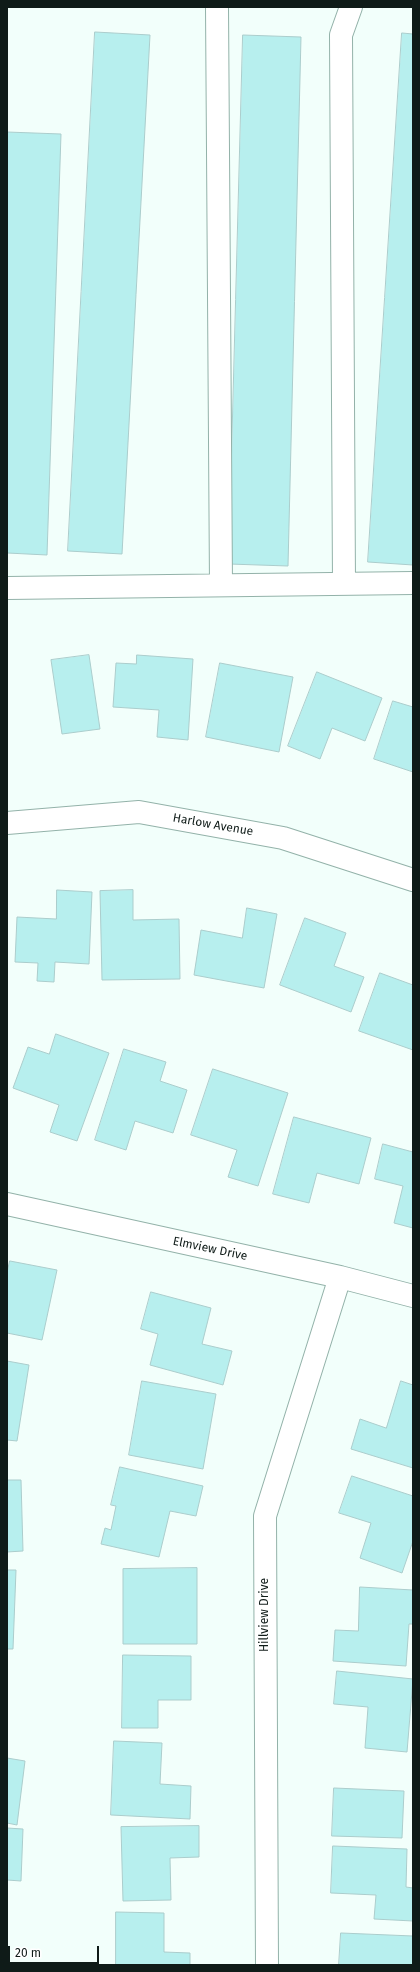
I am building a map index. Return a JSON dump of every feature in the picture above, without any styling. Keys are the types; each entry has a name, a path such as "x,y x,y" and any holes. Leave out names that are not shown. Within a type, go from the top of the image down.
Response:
{"street":[{"path":"217,7 221,585"},
{"path":"344,584 341,35 351,7"},
{"path":"7,588 413,583"},
{"name":"Harlow Avenue","path":"7,823 139,812 283,838 413,880"},
{"name":"Elmview Drive","path":"7,1204 340,1277 413,1296"},
{"name":"Hillview Drive","path":"267,1965 264,1516 340,1277"}],"building":[{"path":"95,32 150,35 122,554 68,551"},
{"path":"402,33 413,34 413,565 368,562"},
{"path":"243,35 301,37 288,566 229,564"},
{"path":"7,132 61,134 47,555 7,553"},
{"path":"89,655 100,729 62,734 51,660"},
{"path":"137,655 193,659 188,740 157,737 159,710 113,707 116,663 136,664"},
{"path":"220,663 293,677 279,752 206,737"},
{"path":"317,672 382,698 365,741 332,728 320,759 288,746"},
{"path":"393,701 413,707 413,772 374,759"},
{"path":"57,890 92,892 89,964 55,962 54,982 37,981 38,963 15,962 17,917 56,919"},
{"path":"133,890 133,920 179,919 180,979 102,980 100,891"},
{"path":"247,908 277,914 264,988 194,975 201,930 242,938"},
{"path":"305,918 346,933 334,966 364,977 351,1012 280,985"},
{"path":"380,973 413,985 413,1050 359,1031"},
{"path":"56,1034 109,1053 77,1141 50,1132 59,1105 13,1088 28,1047 49,1054"},
{"path":"124,1049 166,1062 160,1081 187,1090 173,1133 135,1121 126,1150 95,1140"},
{"path":"213,1069 288,1093 258,1186 228,1177 237,1150 191,1135"},
{"path":"294,1117 371,1138 359,1184 317,1173 309,1203 273,1194"},
{"path":"383,1144 413,1152 413,1228 394,1223 403,1186 375,1179"},
{"path":"10,1261 57,1270 42,1340 7,1333 7,1273"},
{"path":"151,1292 211,1308 202,1344 232,1351 223,1385 150,1365 158,1334 141,1329"},
{"path":"7,1361 29,1365 17,1441 7,1440"},
{"path":"142,1381 216,1394 203,1469 129,1455"},
{"path":"401,1381 413,1385 413,1468 351,1449 360,1419 386,1428"},
{"path":"120,1467 203,1486 196,1516 170,1511 159,1557 101,1544 105,1528 111,1530 116,1506 111,1505"},
{"path":"352,1476 413,1496 413,1541 402,1573 360,1558 371,1523 339,1513"},
{"path":"7,1480 21,1480 23,1551 7,1552"},
{"path":"197,1568 197,1644 123,1644 123,1569"},
{"path":"7,1570 16,1570 13,1649 7,1649"},
{"path":"360,1587 413,1590 413,1624 409,1624 406,1666 333,1661 335,1630 358,1631"},
{"path":"123,1655 191,1656 191,1700 158,1700 158,1728 122,1728"},
{"path":"337,1671 413,1679 407,1752 365,1748 368,1707 334,1704"},
{"path":"114,1741 162,1743 160,1784 191,1786 190,1819 111,1815"},
{"path":"7,1758 25,1761 17,1825 7,1823"},
{"path":"334,1788 404,1791 402,1838 332,1836"},
{"path":"199,1826 199,1857 170,1858 171,1900 123,1901 121,1827"},
{"path":"7,1828 23,1829 21,1881 7,1880"},
{"path":"333,1846 407,1849 406,1887 413,1888 413,1921 374,1919 376,1895 331,1893"},
{"path":"116,1912 164,1913 164,1952 190,1953 190,1965 116,1965"},
{"path":"341,1933 413,1936 413,1965 339,1965"}]}
